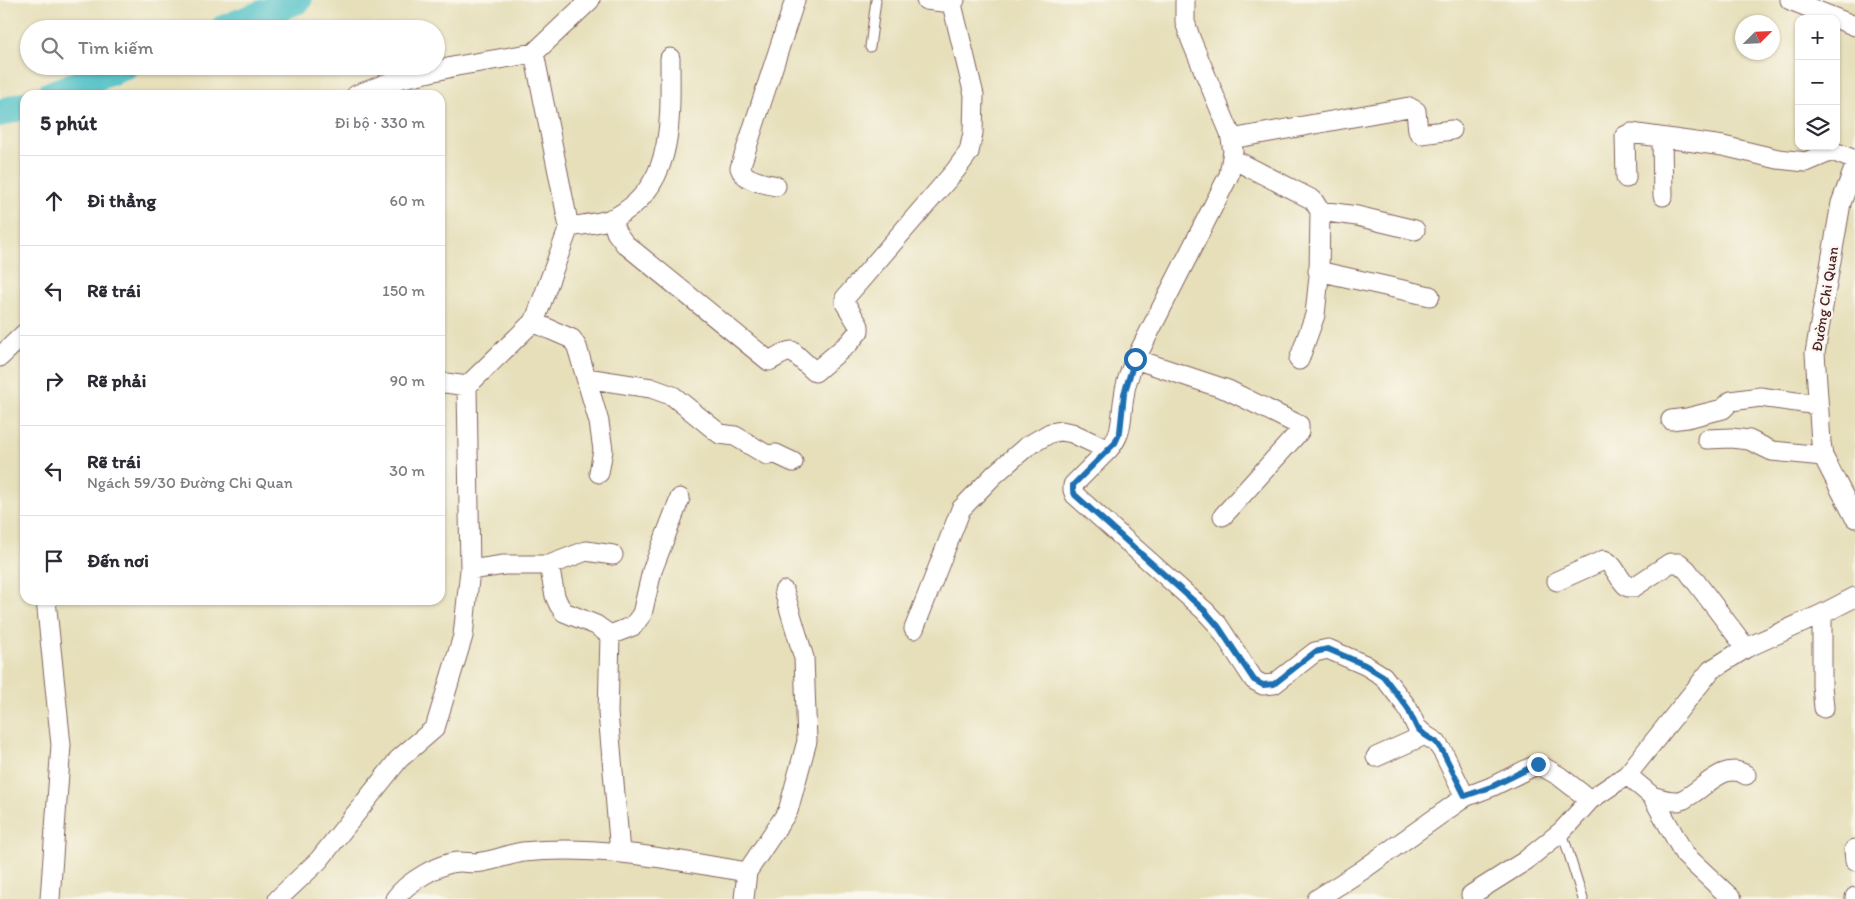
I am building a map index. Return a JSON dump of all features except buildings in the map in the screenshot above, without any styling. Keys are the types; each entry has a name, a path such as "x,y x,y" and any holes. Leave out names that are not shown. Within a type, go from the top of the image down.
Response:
{"street":[{"path":"445,70 457,66 534,53 590,0"},
{"path":"776,186 743,175 740,168 795,0"},
{"path":"612,218 616,232 625,244 769,361 783,352 792,352 815,372 849,343 859,331 859,326 845,303 845,298 955,172 969,152 974,95 953,0 926,0"},
{"path":"1185,0 1186,22 1232,139 1233,159 1229,175 1135,359 1124,394 1120,432 1115,443 1073,485 1073,490 1075,495 1205,611 1218,626 1254,680 1263,685 1274,684 1315,652 1328,649 1365,665 1383,676 1407,707 1417,728 1436,742 1443,752 1465,796"},
{"path":"1790,0 1855,26"},
{"path":"278,899 319,860 399,759 435,728 463,636 470,570 467,386 535,320 569,227 534,53"},
{"path":"569,227 612,218 640,201 663,163 670,120 670,58"},
{"path":"391,89 431,75"},
{"path":"1232,139 1409,107 1416,111 1418,131 1421,134 1452,130"},
{"path":"1626,178 1625,136 1631,133 1723,146 1778,159 1806,162 1832,151 1855,160"},
{"path":"1662,138 1663,196"},
{"path":"1233,159 1313,200 1320,210 1315,315 1299,360"},
{"name":"Đường Chi Quan","path":"1855,166 1841,202 1814,353 1823,456 1848,490 1855,518"},
{"path":"1320,210 1357,216 1415,230"},
{"path":"1318,271 1430,296"},
{"path":"532,322 572,339 577,347 599,422 603,450 599,473"},
{"path":"0,357 20,338"},
{"path":"1135,359 1228,390 1300,426 1300,432 1223,516"},
{"path":"586,378 652,388 673,396 720,434 735,436 767,455 776,454 793,462"},
{"path":"445,383 467,386"},
{"path":"1671,420 1723,409 1731,401 1760,398 1818,405"},
{"path":"914,629 961,509 994,475 1034,442 1050,433 1061,431 1072,433 1108,450"},
{"path":"1707,439 1731,438 1749,440 1772,451 1823,456"},
{"path":"610,636 633,626 642,614 652,571 680,498"},
{"path":"470,570 504,566 549,565 586,551 613,555"},
{"path":"1557,581 1604,560 1611,563 1622,583 1628,588 1634,587 1670,563 1679,563 1687,570 1746,648"},
{"path":"549,565 555,596 564,612 596,625 610,636"},
{"path":"744,899 747,872 788,811 807,741 804,658 784,591"},
{"path":"1473,899 1471,894 1525,861 1562,831 1590,800 1627,775 1711,670 1746,648 1855,597"},
{"path":"46,605 60,745 50,899"},
{"path":"1822,614 1822,685 1824,708"},
{"path":"610,636 608,713 620,852"},
{"path":"1376,757 1425,735"},
{"path":"1317,899 1361,871 1465,796 1491,787 1538,764 1558,776 1590,800"},
{"path":"1652,796 1668,801 1681,800 1726,772 1739,770 1746,775"},
{"path":"1627,775 1652,796 1685,855 1732,899"},
{"path":"1855,849 1855,861"},
{"path":"395,899 412,883 432,870 446,864 459,862 472,864 522,852 558,850 620,852 747,872"}],"lane":[{"path":"870,47 876,0"},
{"path":"1562,831 1583,899"}],"waterway":[{"path":"246,20 298,0"},
{"path":"63,90 102,75"},
{"path":"0,113 20,107"}],"route":[{"path":"1135,359 1128,377 1122,406 1120,432 1115,443 1073,485 1073,490 1075,495 1205,611 1218,626 1254,680 1263,685 1274,684 1315,652 1328,649 1365,665 1383,676 1407,707 1417,728 1436,742 1452,767 1465,796 1491,787 1538,764"}]}
